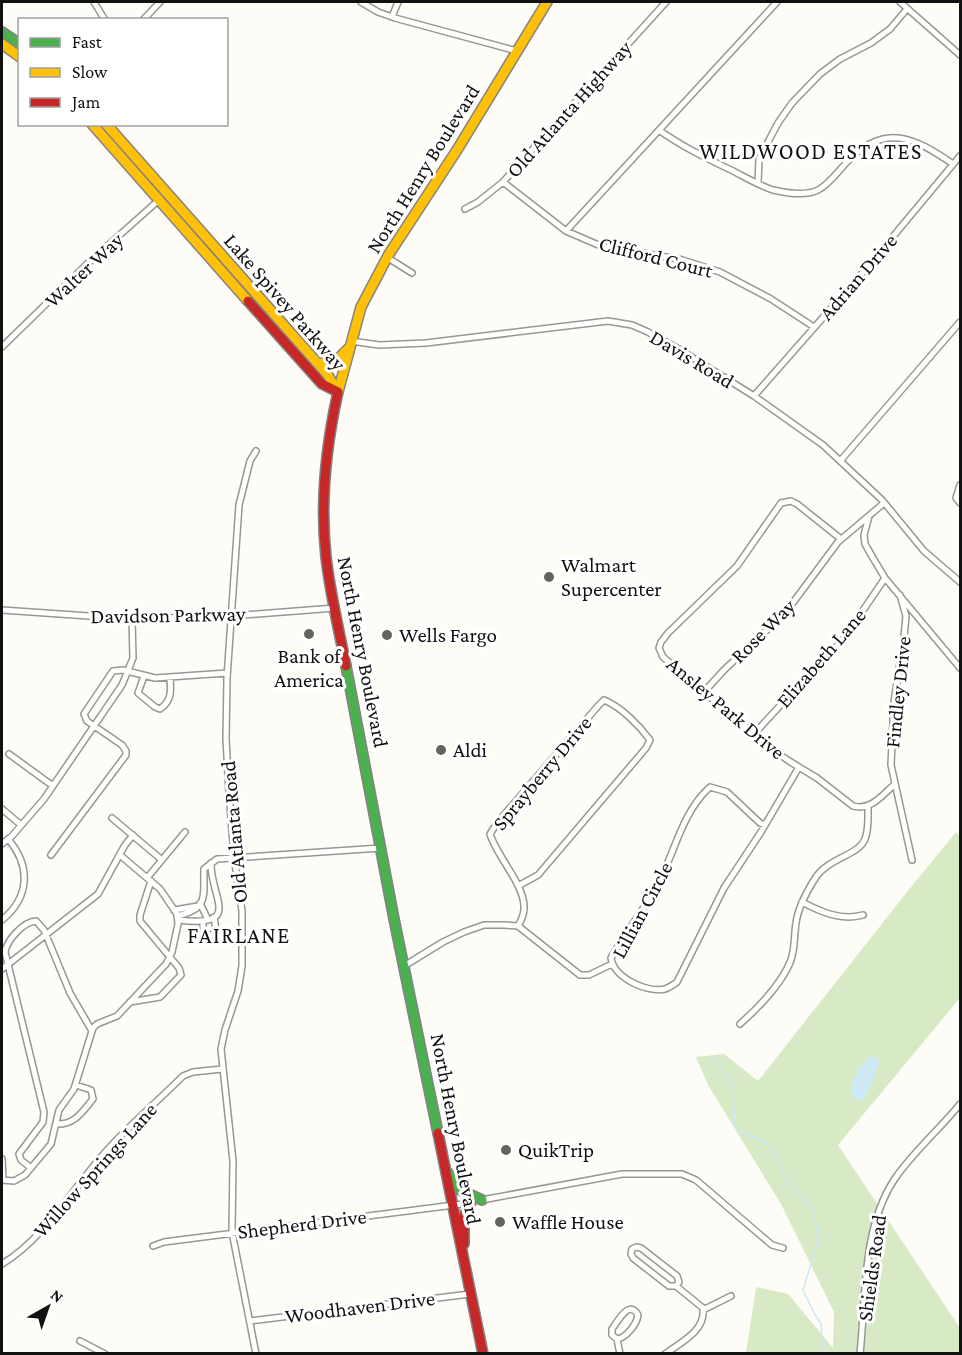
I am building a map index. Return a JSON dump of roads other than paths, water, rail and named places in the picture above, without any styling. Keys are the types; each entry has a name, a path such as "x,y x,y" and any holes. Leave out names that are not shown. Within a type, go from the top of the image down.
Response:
{"main road":[{"name":"North Henry Boulevard","path":"483,1353 404,966 335,608 326,558 323,506 329,433 361,307 387,258 547,2"},
{"path":"2,32 18,43"},
{"path":"2,44 18,56"},
{"name":"Lake Spivey Parkway","path":"94,126 317,363 338,392"},
{"name":"Lake Spivey Parkway","path":"108,126 163,197 322,384 338,392"},
{"path":"317,363 333,364 350,345"},
{"path":"445,1168 460,1190 482,1200"},
{"path":"466,1273 463,1215 471,1202"}],"street":[{"path":"94,2 104,18"},
{"path":"145,18 160,2"},
{"path":"361,2 392,17 517,51"},
{"path":"392,17 398,2"},
{"name":"Old Atlanta Highway","path":"465,209 478,202 503,182 666,2"},
{"path":"566,231 777,2"},
{"path":"900,2 960,55"},
{"path":"758,183 759,159 778,123 792,103 820,74 840,59 871,43 890,29 907,9"},
{"path":"659,130 676,142 758,183 781,191 802,193 818,190 863,146 895,136 918,143 953,164"},
{"name":"Adrian Drive","path":"754,396 960,156"},
{"name":"Clifford Court","path":"503,182 566,231 603,247 679,259 720,272 762,294 814,327"},
{"name":"Walter Way","path":"2,347 86,265 163,197"},
{"path":"387,258 412,273"},
{"name":"Davis Road","path":"350,345 426,343 608,321 632,325 702,363 754,396 841,460 884,503 924,551 960,582"},
{"path":"841,460 960,322"},
{"name":"Old Atlanta Road","path":"256,451 250,461 239,505 227,673 226,743 234,857 242,911 242,966 238,991 221,1049 233,1161 232,1232 256,1353"},
{"path":"960,484 956,498 960,503"},
{"name":"Ansley Park Drive","path":"841,539 797,504 790,501 781,503 737,566 661,642 659,648 663,657 754,734 853,806 868,807"},
{"name":"Rose Way","path":"704,692 786,612 841,539 884,503"},
{"path":"870,515 864,535 865,544 885,578 960,668"},
{"name":"Elizabeth Lane","path":"754,734 799,685 812,675 845,637 885,578"},
{"name":"Findley Drive","path":"900,595 906,616 892,721 891,765 912,860"},
{"name":"Davidson Parkway","path":"2,610 132,619 231,616 335,608"},
{"path":"2,844 53,786 122,685 133,658 132,619"},
{"path":"51,855 126,755 122,745 85,717 85,711 113,671 117,669 155,678 227,673"},
{"path":"144,676 138,693 158,709 163,708 169,700 170,678"},
{"name":"Sprayberry Drive","path":"518,886 538,875 646,748 650,740 644,731 613,704 604,700 598,706 490,834 494,846 518,886 524,907 518,927"},
{"path":"9,754 53,786"},
{"name":"Lillian Circle","path":"765,825 724,790 710,787 704,792 687,816 657,886 611,958 612,964 621,974 646,988 663,989 677,982 724,888 765,825 799,767"},
{"path":"740,1024 770,992 787,968 794,948 797,916 817,875 828,864 858,848 864,841 868,807 895,784"},
{"path":"2,808 21,825"},
{"path":"112,818 162,860"},
{"path":"130,1002 160,997 179,978 181,971 140,921 140,915 149,879 185,832"},
{"path":"4,968 98,894 133,835"},
{"path":"2,920 16,903 24,882 22,860 8,839"},
{"path":"177,915 199,904 205,892 204,869 217,859 382,848"},
{"path":"2,1159 2,1180 17,1180 25,1175 51,1144 60,1108 76,1085 97,1024 117,1016 170,957 177,915 160,889 120,855"},
{"path":"208,920 218,910 220,900 212,879 211,862"},
{"path":"802,902 822,912 837,916 863,915"},
{"path":"199,904 208,920"},
{"path":"177,915 208,920"},
{"path":"31,1168 21,1160 19,1154 43,1122 44,1112 4,968 8,943 31,921 37,922 46,935 70,993 93,1031"},
{"path":"404,966 443,942 483,925 518,927 579,975 588,975 612,964"},
{"name":"Willow Springs Lane","path":"2,1264 21,1251 33,1239 111,1146 183,1076 193,1072 222,1069"},
{"path":"56,1124 68,1124 74,1121 93,1099 91,1090 76,1085"},
{"name":"Shields Road","path":"860,1353 868,1264 882,1202 895,1178 958,1112 960,1104"},
{"name":"Shepherd Drive","path":"153,1246 164,1242 232,1232 452,1205 622,1174 682,1173 696,1180 771,1245 783,1248"},
{"path":"665,1353 673,1351 699,1327 703,1318 703,1310 700,1304 676,1286 670,1287 632,1257 632,1249 641,1248 678,1277 679,1282 676,1286"},
{"path":"646,1268 654,1258"},
{"name":"Woodhaven Drive","path":"250,1321 470,1294"},
{"path":"703,1310 731,1296"},
{"path":"617,1339 624,1337 637,1320 635,1310 625,1311 612,1328 612,1335 617,1339 620,1353"},
{"path":"80,1341 105,1353"}],"water":[{"path":"873,1056 879,1061 875,1075 863,1100 857,1100 852,1095 852,1090 857,1072"}],"waterway":[{"path":"714,1057 733,1087 735,1127 771,1147 785,1177 812,1208 819,1238 803,1290 821,1324 823,1349 827,1354"}],"place":[{"name":"Walmart Supercenter","path":"549,577"},
{"name":"Bank of America","path":"309,634"},
{"name":"Wells Fargo","path":"387,635"},
{"name":"Aldi","path":"441,750"},
{"name":"QuikTrip","path":"506,1150"},
{"name":"Waffle House","path":"500,1222"}],"district":[{"name":"WILDWOOD ESTATES","path":"811,151"},
{"name":"FAIRLANE","path":"239,935"}]}
